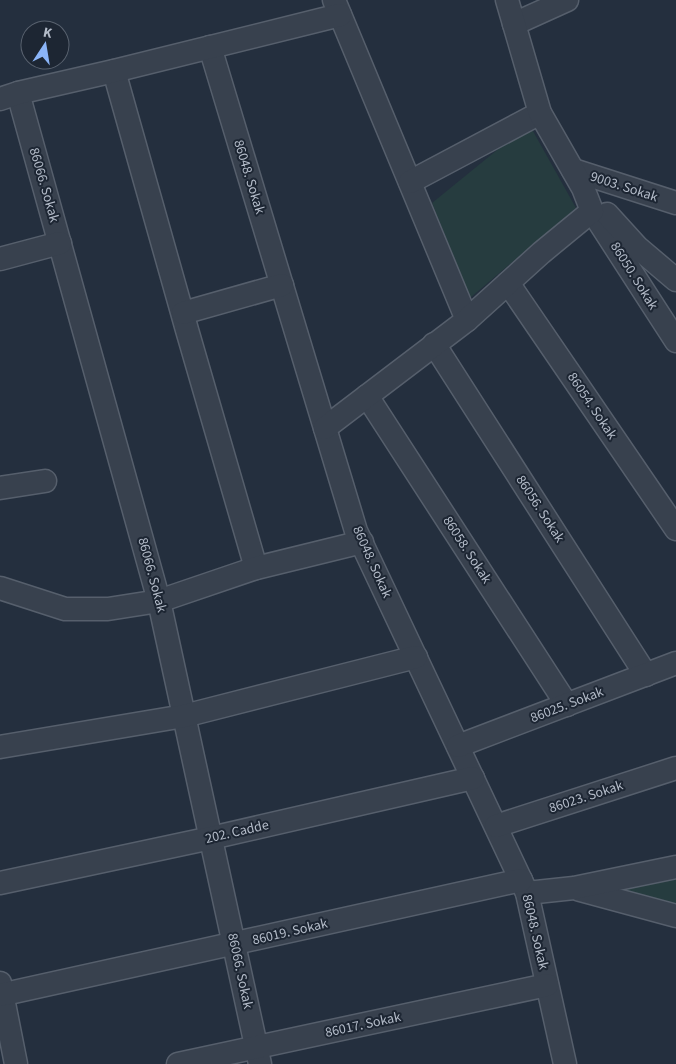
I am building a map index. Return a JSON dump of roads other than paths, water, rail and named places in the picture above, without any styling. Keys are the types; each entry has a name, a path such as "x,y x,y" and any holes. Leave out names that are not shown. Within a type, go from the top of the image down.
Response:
{"street":[{"path":"507,0 540,113 578,179 637,247 676,280"},
{"path":"514,24 567,0"},
{"path":"9,96 210,47 337,7 467,320"},
{"name":"86048. Sokak","path":"210,47 356,531 524,887 565,1064"},
{"path":"114,71 256,568"},
{"name":"86066. Sokak","path":"9,96 60,243 160,601 258,1056"},
{"path":"410,182 540,113"},
{"name":"9003. Sokak","path":"578,179 676,204"},
{"name":"86050. Sokak","path":"578,179 592,211 672,332"},
{"path":"325,428 467,320 592,211"},
{"path":"0,260 60,243"},
{"name":"86054. Sokak","path":"508,283 676,529"},
{"path":"183,313 282,285"},
{"name":"86056. Sokak","path":"434,344 646,674"},
{"name":"86058. Sokak","path":"367,396 567,705"},
{"path":"0,488 45,481"},
{"path":"0,588 65,609 108,609 160,601 256,568 362,542"},
{"path":"0,747 184,716 416,657"},
{"name":"86025. Sokak","path":"458,746 676,663"},
{"name":"86023. Sokak","path":"496,826 676,768"},
{"name":"202. Cadde","path":"0,883 211,838 473,778"},
{"name":"86019. Sokak","path":"1,991 524,887 574,888 676,867"},
{"name":"86019. Sokak","path":"574,888 676,916"},
{"name":"86017. Sokak","path":"178,1064 258,1056 547,985"},
{"path":"1,991 16,1064"}]}
